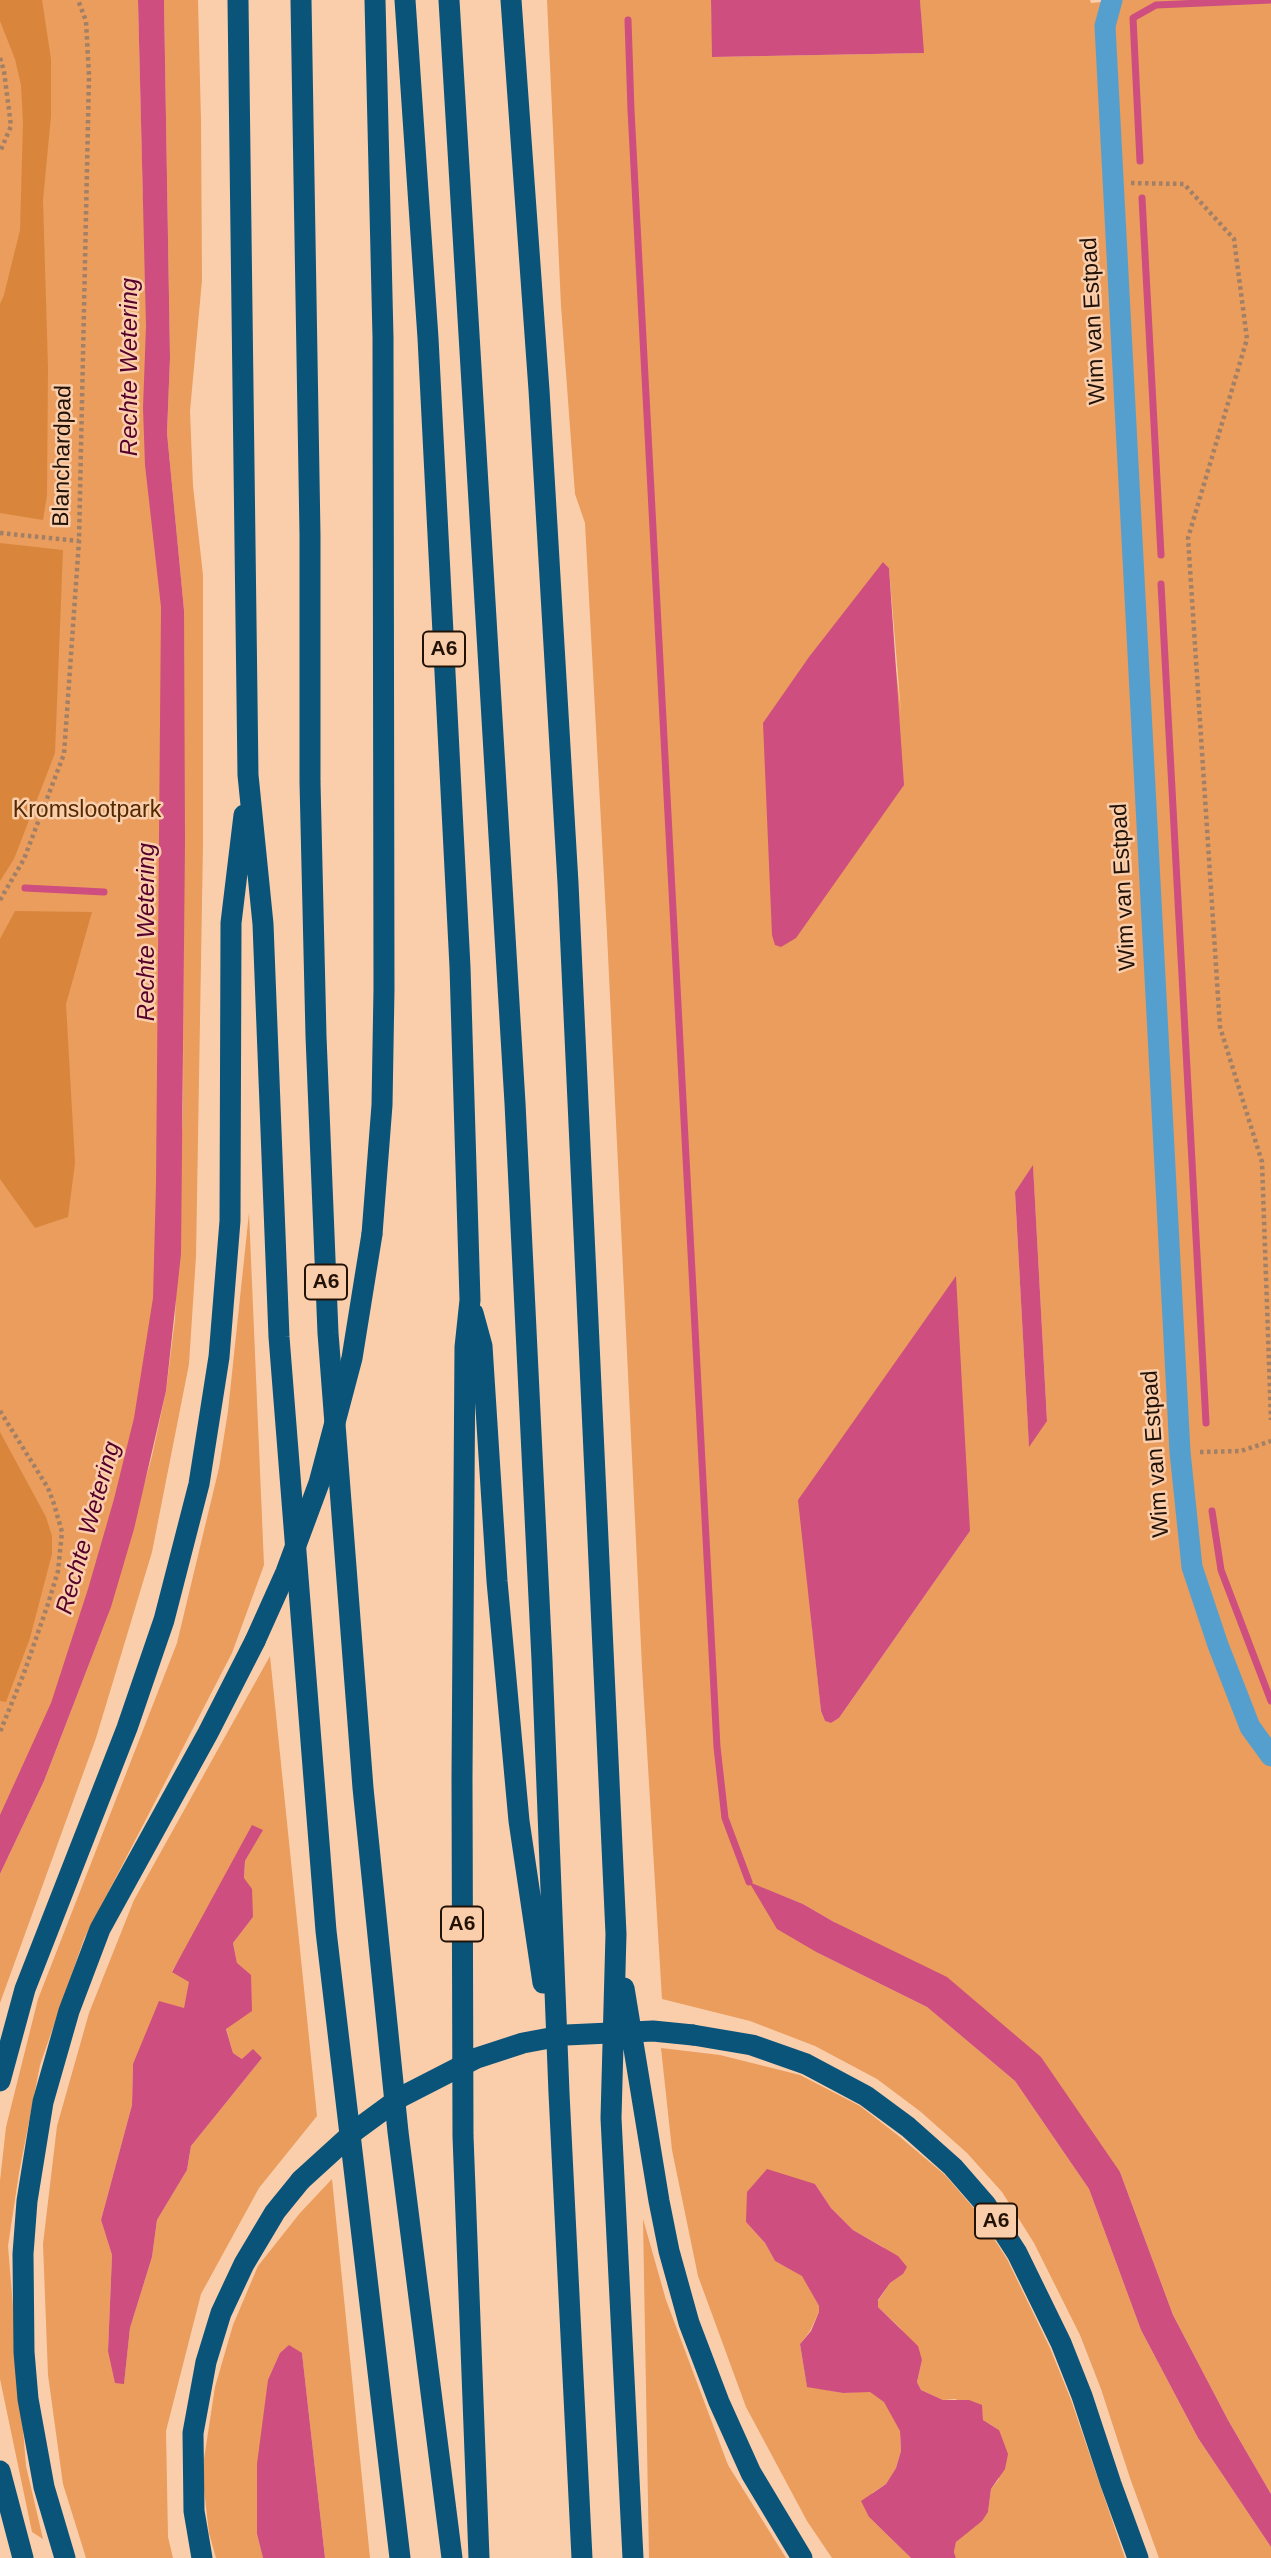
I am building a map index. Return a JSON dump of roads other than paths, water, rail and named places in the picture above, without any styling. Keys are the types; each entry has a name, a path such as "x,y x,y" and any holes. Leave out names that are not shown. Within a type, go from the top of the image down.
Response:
{"highway":[{"name":"A6","path":"239,0 248,775 263,924 279,1337 327,1944 400,2558"},
{"name":"A6","path":"301,0 310,536 311,809 316,1036 328,1333 363,1787 398,2132 452,2558"},
{"name":"A6","path":"65,2558 44,2487 28,2399 24,2352 23,2280 27,2201 43,2102 69,2011 100,1929 208,1733 255,1641 286,1572 319,1483 352,1358 372,1234 382,1105 384,989 383,337 375,0"},
{"name":"A6","path":"405,0 428,338 460,967 470,1300 465,1374 463,2122 479,2558"},
{"name":"A6","path":"449,0 517,1145 542,1660 559,2093 583,2558"},
{"path":"510,0 538,376 568,870 616,1934 611,2118 633,2558"},
{"name":"A6","path":"0,2081 25,1989 127,1728 164,1620 199,1484 219,1357 230,1221 231,923 248,775"},
{"name":"A6","path":"470,1300 482,1346 499,1603 520,1821 559,2093"},
{"path":"616,1934 659,2201 682,2299 705,2367 751,2473 802,2558"},
{"name":"A6","path":"202,2558 194,2511 193,2433 206,2362 221,2313 244,2264 275,2212 300,2180 356,2130 401,2097 477,2058 523,2043 566,2035 653,2031 752,2045 806,2064 866,2096 908,2127 953,2167 986,2205 1017,2253 1061,2343 1138,2558"},
{"path":"0,2471 23,2558"}],"street":[{"name":"Wim van Estpad","path":"1112,0 1104,26 1180,1452 1192,1567 1218,1645 1250,1727 1271,1756"}],"waterway":[{"path":"1140,161 1133,18 1156,5 1271,0"},
{"path":"628,20 717,1747 725,1818 749,1882"},
{"path":"1142,198 1161,555"},
{"path":"1161,584 1206,1423"},
{"path":"25,888 104,892"},
{"path":"1212,1511 1221,1570 1271,1701"}],"water label":[{"name":"Rechte Wetering","path":"130,367"},
{"name":"Rechte Wetering","path":"147,932"},
{"name":"Rechte Wetering","path":"89,1528"}],"park label":[{"name":"Kromslootpark","path":"87,811"}]}
